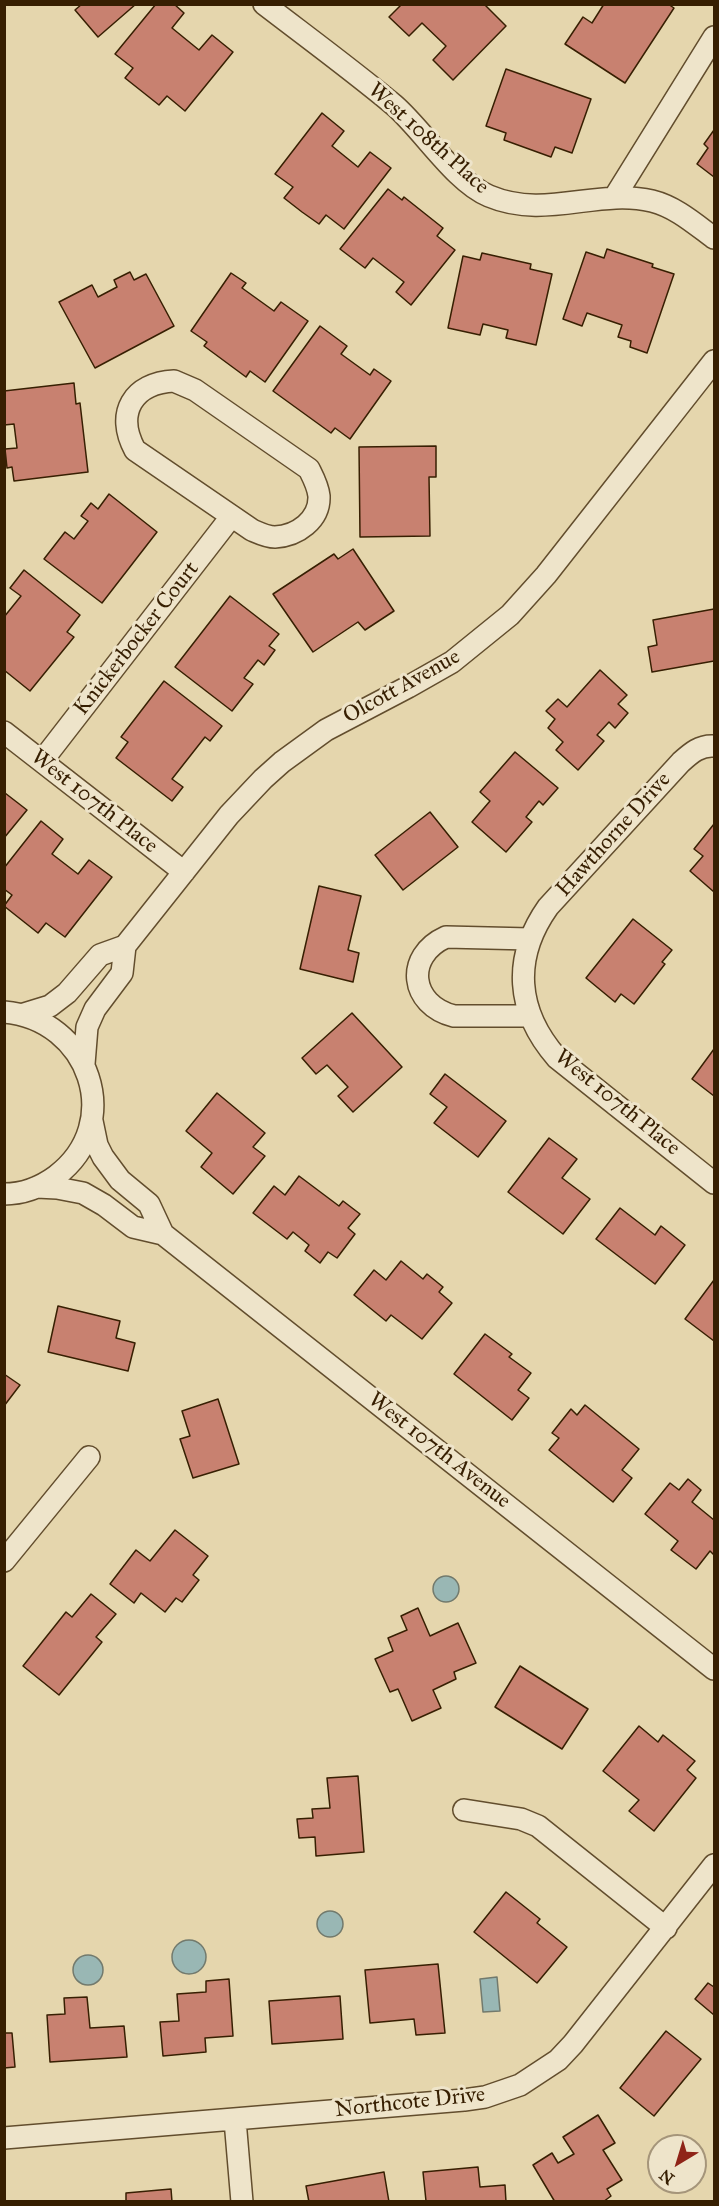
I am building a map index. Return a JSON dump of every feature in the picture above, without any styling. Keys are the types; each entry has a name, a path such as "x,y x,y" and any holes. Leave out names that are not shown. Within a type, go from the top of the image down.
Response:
{"street":[{"name":"West 108th Place","path":"264,4 393,105 460,175 486,195 502,201 539,206 558,206 614,198 637,199 669,207 714,238"},
{"path":"614,198 714,37"},
{"name":"Olcott Avenue","path":"14,1013 50,1006 67,993 100,955 125,946 246,796 263,778 304,744 437,671 470,648 510,615 546,575 714,362"},
{"path":"174,381 195,390 309,469 316,481 319,497 316,510 306,526 292,534 273,537 252,531 231,517 135,450 127,435 126,421 130,407 138,394 148,386 159,382 174,381"},
{"name":"Knickerbocker Court","path":"42,761 231,517"},
{"name":"West 107th Place","path":"4,732 184,872"},
{"name":"Hawthorne Drive","path":"523,980 530,939 548,907 681,762 695,750 712,746"},
{"path":"529,1016 454,1016 442,1013 425,1000 418,982 419,963 436,942 446,937 530,939"},
{"name":"Olcott Avenue","path":"84,1064 87,1027 95,1009 122,973 125,946"},
{"name":"West 107th Place","path":"523,980 529,1016 557,1058 714,1183"},
{"path":"4,1194 24,1191 50,1181 71,1162 86,1138 92,1117 91,1087 84,1064 72,1045 49,1025 14,1013"},
{"name":"West 107th Avenue","path":"92,1117 97,1145 103,1157 120,1180 149,1204 163,1234"},
{"name":"West 107th Avenue","path":"37,1187 83,1193 104,1205 133,1227 163,1234 714,1669"},
{"path":"4,1561 89,1457"},
{"path":"464,1810 521,1819 538,1826 666,1928"},
{"name":"Northcote Drive","path":"4,2138 465,2100 494,2095 520,2085 545,2070 573,2044 714,1865"},
{"path":"235,2120 242,2202"}],"water":[{"path":"446,1576 455,1580 459,1589 455,1598 446,1602 437,1598 433,1589 437,1580"},
{"path":"330,1911 339,1915 343,1924 339,1933 330,1937 321,1933 317,1924 321,1915"},
{"path":"189,1940 201,1945 206,1957 201,1969 189,1974 177,1969 172,1957 177,1945"},
{"path":"88,1955 94,1956 102,1964 102,1976 94,1984 88,1985 82,1984 74,1976 73,1970 74,1964 82,1956"},
{"path":"497,1977 500,2011 483,2012 480,1979"}],"building":[{"path":"82,4 136,4 98,37 75,10"},
{"path":"156,4 174,4 184,13 172,28 199,50 212,35 233,52 185,111 167,96 159,105 125,78 133,68 115,54"},
{"path":"402,4 484,4 506,26 453,80 433,60 446,46 422,23 409,36 389,17"},
{"path":"604,4 668,4 674,8 625,83 565,44 583,17 592,23"},
{"path":"506,69 591,99 572,153 555,147 551,157 504,140 506,133 486,126"},
{"path":"322,113 344,131 332,146 358,167 370,152 391,168 344,229 326,215 319,224 284,198 293,187 275,174"},
{"path":"714,130 714,177 697,164 708,148 704,144"},
{"path":"388,189 402,200 404,197 443,228 437,236 455,250 411,305 396,292 404,282 373,258 365,268 340,249"},
{"path":"607,249 653,264 652,267 674,274 647,353 630,347 631,341 618,337 622,325 587,313 582,326 563,319 586,252 604,258"},
{"path":"482,253 531,264 530,269 552,274 536,345 506,338 508,330 483,324 480,335 448,328 463,256 480,260"},
{"path":"130,272 134,280 146,274 174,326 95,368 59,302 92,285 98,297 117,287 114,280"},
{"path":"231,273 246,283 242,288 274,311 281,302 308,321 265,382 250,371 246,377 204,346 207,342 191,331"},
{"path":"320,326 347,346 341,354 370,375 374,369 391,381 350,439 335,428 331,433 273,391"},
{"path":"74,383 76,404 80,403 88,472 14,481 12,467 7,468 5,449 17,448 14,424 4,425 4,391"},
{"path":"436,446 436,477 429,477 430,536 360,537 359,447"},
{"path":"109,494 157,532 102,603 44,559 65,532 74,539 88,521 81,516 91,503 98,509"},
{"path":"353,549 394,611 365,630 358,622 313,652 273,594 334,554 338,559"},
{"path":"24,570 80,615 67,632 74,637 30,691 4,670 4,617 21,596 10,588"},
{"path":"230,596 279,634 269,646 275,650 264,665 258,660 244,678 253,684 232,711 175,667"},
{"path":"714,609 714,661 652,672 648,647 657,645 653,620"},
{"path":"600,670 627,695 618,704 628,713 615,728 609,722 597,735 604,741 578,770 556,750 563,742 548,728 555,719 546,711 558,699 567,707"},
{"path":"164,681 222,726 210,741 205,737 172,779 183,787 172,801 116,758 128,742 121,737"},
{"path":"515,752 558,788 543,805 539,801 526,817 532,822 506,852 472,822 490,801 480,792"},
{"path":"4,793 27,810 4,838"},
{"path":"430,812 458,847 403,890 375,855"},
{"path":"41,821 63,839 52,854 78,874 89,860 112,877 65,937 46,923 38,933 4,906 12,895 4,889 4,868"},
{"path":"714,824 714,892 690,871 703,856 694,849"},
{"path":"319,886 361,896 348,950 359,953 353,982 300,969"},
{"path":"633,919 672,950 662,962 665,964 634,1004 621,994 615,1002 586,978"},
{"path":"352,1013 402,1067 353,1112 338,1096 348,1087 327,1065 316,1074 302,1058"},
{"path":"714,1049 714,1096 692,1079"},
{"path":"445,1074 506,1121 478,1157 434,1123 447,1107 430,1094"},
{"path":"217,1093 265,1133 253,1147 265,1156 233,1194 201,1167 212,1153 186,1131"},
{"path":"549,1138 577,1159 562,1178 590,1199 563,1234 508,1192"},
{"path":"299,1176 339,1206 343,1201 360,1214 348,1228 355,1234 337,1258 328,1252 320,1263 305,1251 309,1245 293,1232 287,1239 253,1213 274,1186 285,1195"},
{"path":"620,1208 655,1235 661,1226 685,1245 655,1284 596,1239"},
{"path":"401,1261 423,1279 427,1274 443,1287 439,1292 452,1303 422,1339 391,1315 386,1321 354,1295 374,1270 386,1280"},
{"path":"714,1280 714,1341 685,1319"},
{"path":"58,1306 120,1321 116,1338 135,1343 128,1371 48,1352"},
{"path":"485,1334 512,1354 509,1357 531,1373 518,1390 529,1398 512,1420 454,1374"},
{"path":"4,1374 20,1385 4,1406"},
{"path":"218,1399 239,1464 193,1478 180,1439 190,1436 182,1411"},
{"path":"585,1405 639,1449 622,1470 632,1478 613,1502 549,1450 559,1438 552,1433 571,1409 577,1415"},
{"path":"688,1479 701,1490 692,1502 714,1520 714,1555 710,1551 696,1569 671,1550 678,1541 645,1514 670,1483 679,1490"},
{"path":"175,1530 208,1556 193,1575 199,1580 182,1602 176,1598 165,1612 141,1593 134,1603 110,1584 136,1550 150,1561"},
{"path":"91,1594 116,1614 96,1637 102,1642 59,1695 23,1666 66,1612 72,1617"},
{"path":"418,1608 430,1636 458,1623 476,1663 454,1672 456,1679 433,1690 441,1708 412,1721 398,1689 390,1692 375,1659 393,1651 388,1638 407,1630 401,1616"},
{"path":"520,1666 588,1709 562,1749 495,1707"},
{"path":"639,1726 658,1742 663,1735 695,1761 687,1770 696,1778 654,1831 629,1811 639,1800 603,1771"},
{"path":"358,1776 364,1852 316,1856 315,1837 299,1838 297,1819 313,1818 312,1809 330,1808 327,1778"},
{"path":"506,1892 540,1919 537,1923 567,1947 537,1983 474,1932"},
{"path":"438,1964 445,2033 416,2035 414,2019 370,2023 365,1970"},
{"path":"229,1979 233,2036 205,2038 206,2052 163,2056 160,2022 179,2021 177,1994 206,1992 206,1981"},
{"path":"708,1983 714,1987 714,2015 695,1999"},
{"path":"340,1996 343,2039 272,2044 269,2001"},
{"path":"87,1997 90,2028 124,2026 127,2057 50,2062 47,2015 65,2014 64,1998"},
{"path":"666,2031 701,2059 654,2116 620,2088"},
{"path":"4,2033 12,2033 15,2067 4,2068"},
{"path":"598,2115 615,2143 603,2150 622,2180 607,2189 611,2196 603,2202 555,2202 533,2165 552,2153 558,2163 574,2154 563,2137"},
{"path":"478,2167 480,2187 505,2185 506,2202 426,2201 423,2172"},
{"path":"384,2172 389,2202 309,2202 306,2186"},
{"path":"171,2189 172,2202 126,2202 126,2193"}]}
